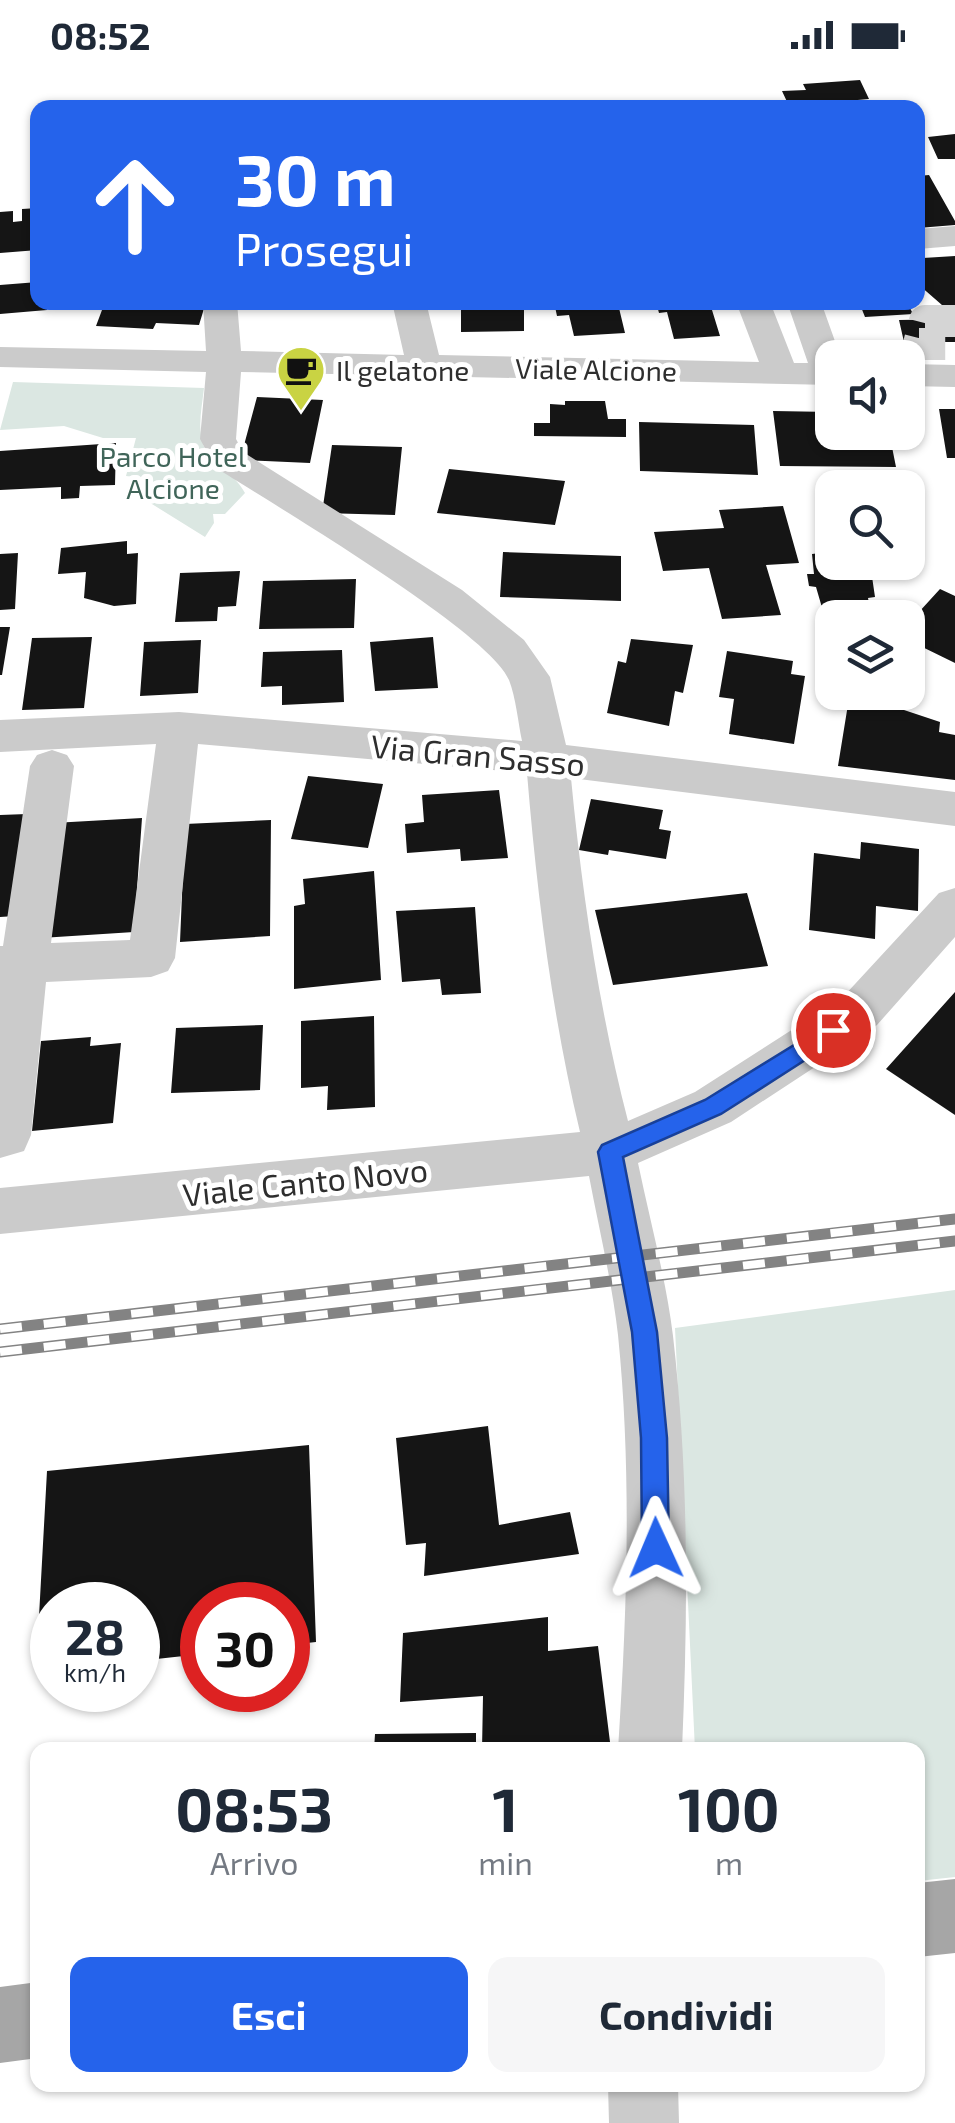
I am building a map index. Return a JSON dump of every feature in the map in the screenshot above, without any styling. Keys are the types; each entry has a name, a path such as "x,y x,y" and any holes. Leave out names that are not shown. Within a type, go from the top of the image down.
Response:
{"main road":[{"path":"925,1919 955,1916"},
{"path":"0,2024 30,2021"}],"street":[{"path":"925,238 955,236"},
{"path":"221,310 224,362 218,438 228,459 448,600 510,650 529,677 548,759 557,865 587,1060 610,1152 645,1332 654,1438 657,1620 650,1742"},
{"path":"411,310 424,366"},
{"path":"756,310 781,373"},
{"path":"807,310 818,340"},
{"name":"Viale Alcione","path":"0,357 815,374"},
{"path":"925,368 955,376"},
{"path":"12,966 151,958 179,727"},
{"name":"Via Gran Sasso","path":"0,736 179,727 548,759 955,809"},
{"path":"0,1136 6,1136 12,966 52,766"},
{"name":"Viale Canto Novo","path":"0,1211 610,1152 713,1107 833,1030 860,1010 955,906"},
{"path":"643,2092 644,2123"}],"green space":[{"name":"Parco Hotel Alcione","path":"13,382 204,388 200,429 204,447 245,493 225,514 213,514 214,523 205,537 131,491 135,477 126,476 136,438 103,438 64,426 0,430"},
{"path":"955,1290 955,1877 925,1880 925,1742 695,1742 675,1328"}],"building":[{"path":"860,80 869,99 786,100 782,91 806,90 803,84"},
{"path":"955,134 955,159 938,159 928,137"},
{"path":"925,175 929,175 955,225 925,227"},
{"path":"30,208 30,251 0,253 0,212 13,211 13,222 22,221 22,209"},
{"path":"955,256 955,312 925,290 925,258"},
{"path":"30,283 30,310 47,310 0,314 0,285"},
{"path":"102,310 204,310 199,325 156,323 153,329 96,326"},
{"path":"461,310 524,310 524,331 461,332"},
{"path":"556,310 619,310 625,333 574,336 569,315 557,316"},
{"path":"658,310 712,310 720,336 674,339 667,312"},
{"path":"862,310 911,310 913,314 865,317"},
{"path":"955,319 955,342 904,340 899,320"},
{"path":"257,397 323,400 310,463 240,460"},
{"path":"565,401 605,401 608,419 626,419 626,437 534,436 534,423 550,423 550,404 565,405"},
{"path":"939,409 955,409 955,458 947,458"},
{"path":"773,411 815,412 815,450 893,450 896,467 780,466"},
{"path":"639,422 754,425 758,475 640,471"},
{"path":"116,443 115,485 80,486 79,498 61,499 61,487 0,490 0,451"},
{"path":"332,445 402,447 395,515 322,513"},
{"path":"449,469 565,481 555,525 437,513"},
{"path":"783,506 799,563 766,565 781,615 722,619 709,568 663,571 654,532 724,528 719,510"},
{"path":"127,541 127,554 138,553 136,604 114,606 84,598 86,572 58,574 61,548"},
{"path":"503,552 621,556 621,601 500,597"},
{"path":"18,553 15,609 0,610 0,554"},
{"path":"815,554 815,580 872,580 875,597 820,600 816,587 809,586 807,574 814,574"},
{"path":"240,571 236,606 218,607 217,621 175,622 180,573"},
{"path":"356,579 354,628 259,629 263,581"},
{"path":"940,589 955,596 955,663 925,648 925,605"},
{"path":"0,627 10,627 2,675 0,675"},
{"path":"92,637 84,708 22,710 32,638"},
{"path":"433,637 438,688 375,691 370,642"},
{"path":"631,639 693,645 683,693 675,691 669,726 607,713 618,661 626,663"},
{"path":"201,640 198,693 140,696 144,642"},
{"path":"342,650 344,702 282,705 282,686 261,687 263,652"},
{"path":"727,651 793,661 791,674 805,676 794,744 729,734 734,699 719,697"},
{"path":"847,710 904,710 940,722 939,732 955,735 955,780 838,766"},
{"path":"308,776 383,784 368,848 291,839"},
{"path":"499,790 508,858 461,861 460,849 407,853 405,824 424,822 422,795"},
{"path":"591,799 663,810 659,829 671,831 666,859 609,850 608,855 579,850"},
{"path":"27,814 15,916 0,917 0,815"},
{"path":"142,818 134,932 41,938 53,823"},
{"path":"271,820 270,936 180,942 185,824"},
{"path":"861,842 919,849 918,911 876,906 875,939 809,930 814,853 860,859"},
{"path":"374,871 381,980 294,989 294,906 305,904 303,879"},
{"path":"747,893 768,966 613,985 595,910"},
{"path":"475,907 481,993 442,995 440,979 402,982 396,911"},
{"path":"955,992 955,1115 886,1069"},
{"path":"374,1016 375,1107 327,1110 328,1086 301,1088 301,1021"},
{"path":"263,1025 260,1090 171,1093 176,1028"},
{"path":"91,1037 90,1046 121,1043 113,1123 32,1131 41,1041"},
{"path":"488,1426 499,1525 570,1512 579,1554 424,1576 426,1543 406,1545 396,1438"},
{"path":"309,1445 316,1642 310,1643 310,1582 180,1582 180,1656 160,1659 160,1582 41,1582 47,1471"},
{"path":"548,1617 548,1651 598,1646 610,1742 482,1742 483,1696 400,1702 403,1633"},
{"path":"476,1733 476,1742 374,1742 375,1734"}],"tunnel":[{"path":"955,321 925,321 919,344 955,344"}],"railway":[{"path":"0,1329 955,1219"},
{"path":"0,1352 955,1241"}],"place":[{"name":"Il gelatone","path":"301,412"}],"route":[{"path":"656,1548 654,1438 645,1332 610,1152 713,1107 833,1030"}]}
